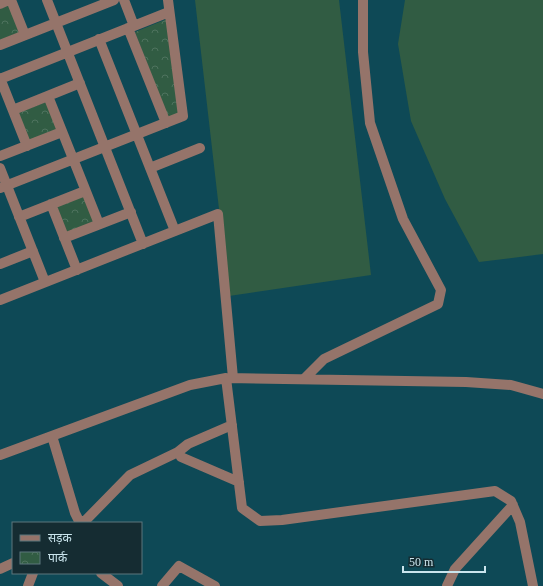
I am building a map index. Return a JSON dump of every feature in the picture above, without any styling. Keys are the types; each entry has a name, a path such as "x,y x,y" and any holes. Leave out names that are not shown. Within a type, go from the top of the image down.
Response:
{"street":[{"path":"0,4 10,0 25,35"},
{"path":"47,0 143,244"},
{"path":"84,0 88,10"},
{"path":"0,45 114,0"},
{"path":"124,0 131,27 166,123"},
{"path":"160,0 167,13"},
{"path":"4,187 183,116 167,13 168,0"},
{"path":"304,379 324,359 438,304 441,290 403,219 370,123 363,52 363,0"},
{"path":"27,146 0,78 167,13"},
{"path":"99,39 175,231"},
{"path":"13,110 80,83"},
{"path":"48,96 99,224"},
{"path":"0,156 62,132"},
{"path":"150,168 200,148"},
{"path":"0,168 4,187 19,217 45,282"},
{"path":"19,217 85,191"},
{"path":"51,204 77,270"},
{"path":"64,238 131,212"},
{"path":"0,300 218,214 232,425 242,508 260,521 495,491 511,501 520,522 533,586"},
{"path":"0,264 33,252"},
{"path":"0,455 190,385 229,378 458,381 511,384 543,394"},
{"path":"84,522 130,475 178,452 188,444 232,425"},
{"path":"52,436 75,513 80,522"},
{"path":"178,452 181,457 239,482"},
{"path":"446,586 455,569 512,505"},
{"path":"0,569 12,564"},
{"path":"162,586 178,566 215,586"},
{"path":"28,586 33,574"},
{"path":"102,574 118,586"}],"green space":[{"path":"195,0 339,0 371,275 229,296"},
{"path":"405,0 543,0 543,254 479,262 445,199 411,121 398,44"},
{"path":"10,5 21,32 0,40 0,9"},
{"path":"167,19 179,113 168,118 135,32"},
{"path":"46,102 57,130 29,141 18,113"},
{"path":"85,195 96,222 64,236 53,208"}]}
